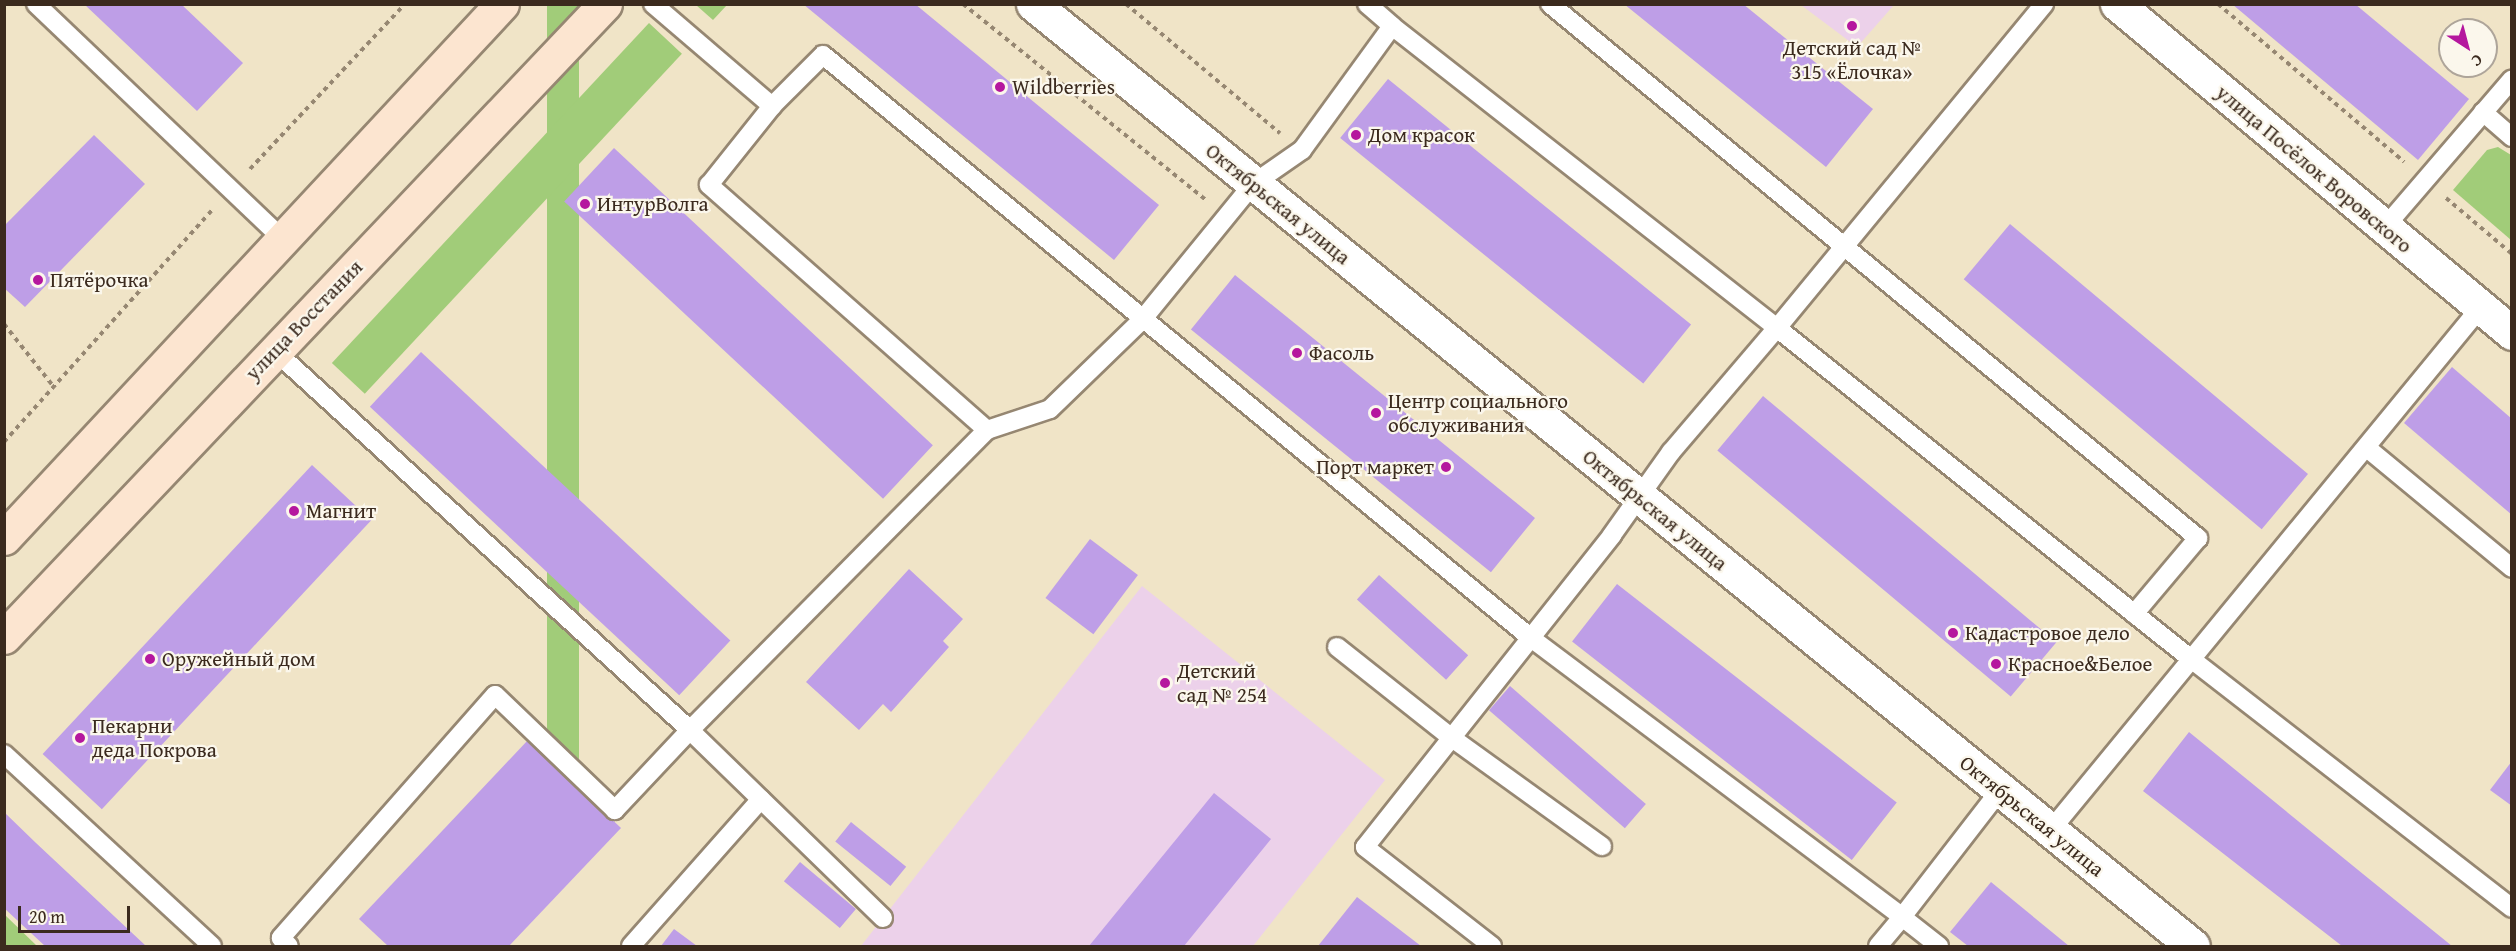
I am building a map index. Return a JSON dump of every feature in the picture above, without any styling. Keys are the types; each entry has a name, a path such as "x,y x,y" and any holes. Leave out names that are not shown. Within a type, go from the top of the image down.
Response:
{"main road":[{"path":"4,538 285,241 502,4"},
{"name":"улица Восстания","path":"4,637 605,4"}],"street":[{"name":"Октябрьская улица","path":"1033,4 2193,946"},
{"name":"улица Посёлок Воровского","path":"2117,4 2511,333"}],"lane":[{"path":"36,4 285,241"},
{"path":"653,4 772,106"},
{"path":"1367,4 2134,614 2511,908"},
{"path":"1550,4 2198,538 2134,614"},
{"path":"1492,946 1365,847 1640,498 1671,452 1777,328 2044,4"},
{"path":"289,946 281,938 495,695 615,810 690,730 987,430 1050,409 1142,320 1225,215 1253,184 1302,150 1392,26"},
{"path":"987,430 709,185 772,106 823,55 1531,638 1939,946"},
{"path":"2384,228 2511,79"},
{"path":"2483,112 2511,137"},
{"path":"2050,831 2480,308"},
{"path":"275,351 690,730 883,918"},
{"path":"2367,448 2511,568"},
{"path":"1336,647 1452,738 1602,846"},
{"path":"4,754 212,946"},
{"path":"1878,946 2000,790"},
{"path":"631,946 761,799"}],"path":[{"path":"4,442 229,190 405,4"},
{"path":"963,4 1225,215"},
{"path":"1126,4 1302,150"},
{"path":"2218,4 2511,254"},
{"path":"4,324 54,387"}],"shaded area":[{"name":"Детский сад № 315 «Ёлочка»","path":"1801,5 1894,5 1857,47"},
{"name":"Детский сад № 254","path":"1142,586 1385,780 1253,946 861,946"}],"green space":[{"path":"547,5 579,5 579,794 547,794"},
{"path":"696,5 727,5 713,20"},
{"path":"649,23 682,54 365,394 332,363"},
{"path":"2498,147 2511,155 2511,240 2453,190 2487,150"},
{"path":"5,915 37,946 5,946"}],"building":[{"path":"84,4 181,4 243,63 197,111"},
{"path":"803,4 915,4 1159,205 1114,260"},
{"path":"1624,4 1743,4 1873,109 1826,167"},
{"path":"2232,4 2355,4 2438,73 2438,78 2444,78 2469,99 2418,160"},
{"path":"1388,79 1691,324 1643,383 1340,138"},
{"path":"94,135 145,184 25,307 4,288 4,226"},
{"path":"614,148 933,445 883,499 564,201"},
{"path":"2010,224 2308,474 2262,529 1964,279"},
{"path":"1235,275 1535,518 1491,572 1191,329"},
{"path":"421,352 730,640 679,695 370,407"},
{"path":"2452,367 2512,419 2512,515 2404,423"},
{"path":"1763,396 2056,642 2011,697 1717,450"},
{"path":"312,465 371,520 102,809 43,754"},
{"path":"1090,539 1138,575 1093,634 1045,598"},
{"path":"909,569 963,619 943,641 949,647 891,712 883,704 859,730 806,682"},
{"path":"1379,575 1468,655 1446,680 1357,600"},
{"path":"1617,584 1897,803 1852,860 1572,642"},
{"path":"1510,686 1646,804 1625,828 1489,710"},
{"path":"2189,732 2452,946 2342,946 2143,791"},
{"path":"528,740 621,828 509,946 388,946 359,919"},
{"path":"2512,761 2512,806 2490,790"},
{"path":"1214,793 1271,839 1184,946 1089,946"},
{"path":"4,812 146,946 45,946 4,908"},
{"path":"851,822 906,867 890,886 835,841"},
{"path":"800,862 856,909 840,928 784,881"},
{"path":"1991,882 2069,946 1968,946 1950,932"},
{"path":"1357,897 1421,946 1318,946"},
{"path":"674,929 697,946 661,946"}],"place":[{"name":"Детский сад № 315 «Ёлочка»","path":"1852,26"},
{"name":"Wildberries","path":"1000,87"},
{"name":"Дом красок","path":"1356,135"},
{"name":"ИнтурВолга","path":"585,204"},
{"name":"Пятёрочка","path":"38,280"},
{"name":"Фасоль","path":"1297,353"},
{"name":"Центр социального обслуживания","path":"1376,413"},
{"name":"Порт маркет","path":"1446,467"},
{"name":"Магнит","path":"294,511"},
{"name":"Кадастровое дело","path":"1953,633"},
{"name":"Оружейный дом","path":"150,659"},
{"name":"Красное&Белое","path":"1996,664"},
{"name":"Детский сад № 254","path":"1165,683"},
{"name":"Пекарни деда Покрова","path":"80,738"}]}
